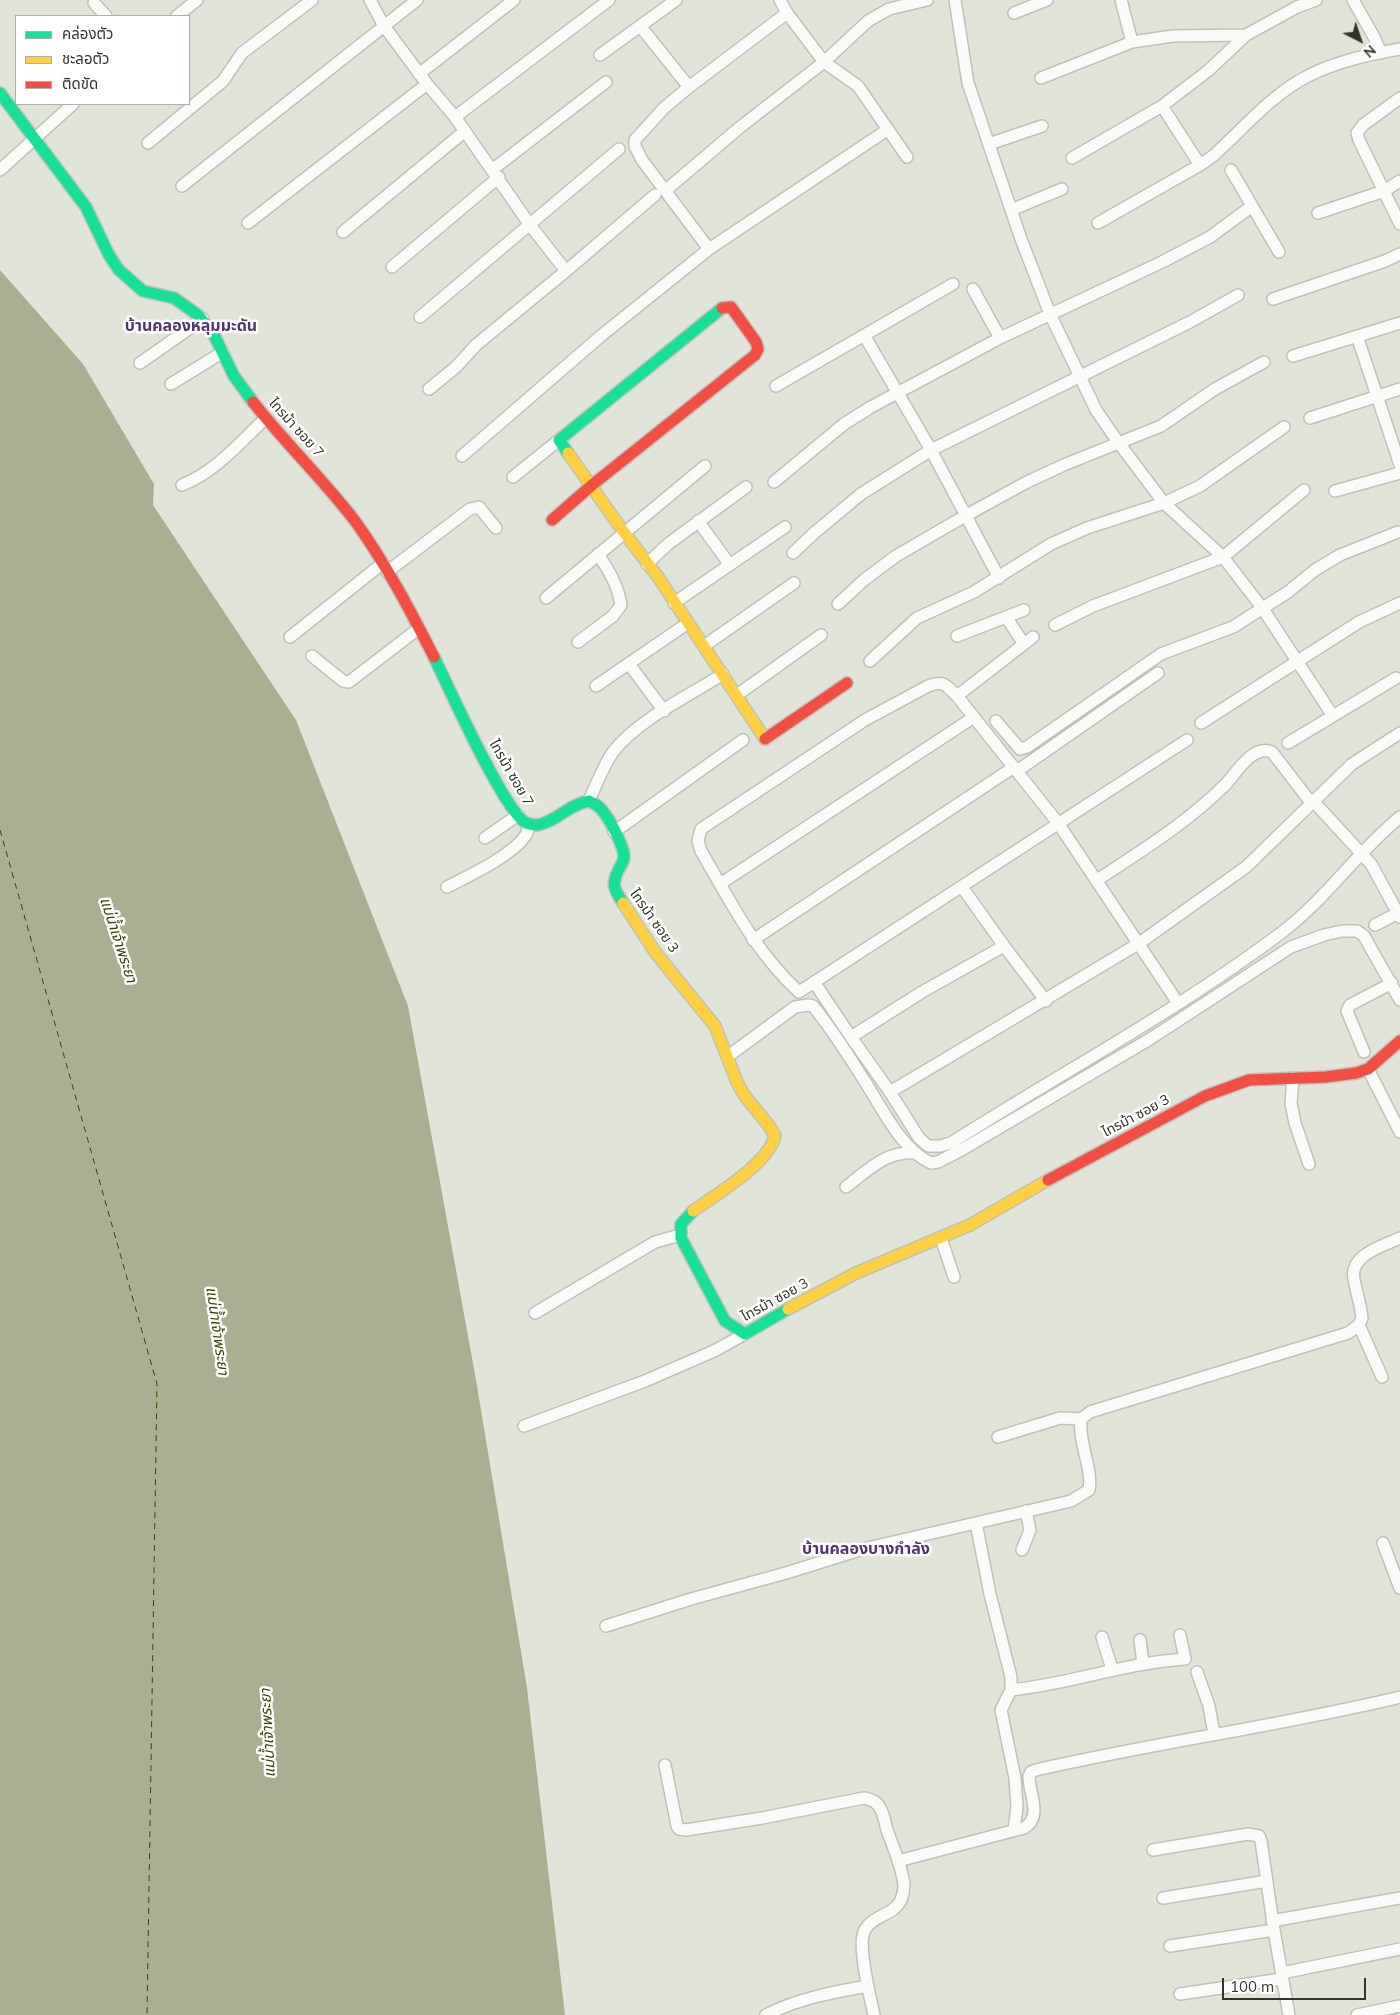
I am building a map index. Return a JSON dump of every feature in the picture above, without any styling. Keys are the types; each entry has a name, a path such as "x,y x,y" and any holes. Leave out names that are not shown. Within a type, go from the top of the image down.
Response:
{"street":[{"path":"178,15 197,0"},
{"path":"148,143 223,81 242,53 312,0"},
{"path":"370,0 384,26 427,84 455,116 530,225 566,271"},
{"path":"182,186 417,0"},
{"path":"420,74 514,0"},
{"path":"455,116 609,0"},
{"path":"600,55 676,0"},
{"path":"780,0 787,13 824,62 858,86 907,157"},
{"path":"429,389 456,367 476,345 739,128 824,62 878,15 926,0"},
{"path":"955,0 968,82 1011,210 1050,314 1096,410 1164,503 1223,557 1263,609 1333,716"},
{"path":"1014,13 1047,0"},
{"path":"1121,0 1132,42"},
{"path":"1072,158 1162,106 1220,60 1246,34 1297,7 1316,0"},
{"path":"1353,0 1381,53"},
{"path":"94,3 105,15"},
{"path":"708,249 660,193 635,146 635,140 664,108 689,87 787,13"},
{"path":"640,26 689,87"},
{"path":"1041,78 1132,42 1174,36 1246,34"},
{"path":"1214,36 1219,40 1222,48 1220,60"},
{"path":"1098,223 1213,156 1285,91 1307,76 1356,58 1400,49"},
{"path":"392,267 495,174 606,82"},
{"path":"248,223 427,84"},
{"name":"ไทรม้า ซอย 7","path":"0,93 85,205 118,269 145,292 170,296 182,301 203,319 240,384 266,418 319,476 355,522 385,568 518,816 528,824"},
{"path":"1400,98 1363,125 1357,133 1400,224"},
{"path":"0,170 72,105"},
{"path":"1162,106 1200,165"},
{"path":"989,144 1042,126"},
{"path":"462,456 602,335 708,249 887,130"},
{"path":"343,232 465,131"},
{"path":"420,317 618,149"},
{"path":"1231,170 1279,252"},
{"path":"1318,213 1384,191 1400,181"},
{"path":"1011,210 1062,189"},
{"path":"774,482 844,424 898,392 1000,338 1107,289 1210,237 1252,206"},
{"path":"1273,299 1385,261 1400,254"},
{"path":"776,386 953,284"},
{"path":"973,289 1000,338"},
{"path":"793,553 861,494 931,450 1190,322 1238,295"},
{"path":"513,478 721,308 731,307 756,342 758,349 755,355 592,485 552,520"},
{"path":"140,363 203,319"},
{"path":"1293,356 1400,322"},
{"path":"864,335 931,450 999,578"},
{"path":"1357,336 1400,465"},
{"path":"171,384 223,352"},
{"path":"838,604 864,580 896,556 965,516 1027,482 1118,442 1165,424 1215,389 1264,362"},
{"path":"1310,418 1400,389"},
{"path":"182,485 198,479 212,470 266,418"},
{"path":"870,661 917,618 974,592 1051,544 1087,528 1164,503 1207,482 1284,427"},
{"path":"559,440 704,646 765,739 847,683"},
{"path":"546,598 705,466"},
{"path":"1335,491 1400,474"},
{"path":"647,564 668,544 746,487"},
{"path":"1055,625 1093,606 1223,557 1304,490"},
{"path":"290,637 463,513 479,507 496,528"},
{"path":"698,521 730,565"},
{"path":"674,603 784,527"},
{"path":"996,721 1015,745 1020,749 1027,747 1161,654 1233,627 1263,609 1315,570 1340,555 1398,532"},
{"path":"578,642 613,616 622,605 619,590 612,575 598,554"},
{"path":"704,646 794,583"},
{"path":"1202,723 1359,622 1400,603"},
{"path":"957,636 1024,610"},
{"path":"957,696 1029,640 1006,617"},
{"path":"596,686 688,623"},
{"path":"312,656 343,681 349,682 418,629"},
{"path":"737,695 821,635"},
{"path":"629,664 664,711"},
{"path":"753,940 1158,673"},
{"path":"447,887 514,848 527,834 528,824 541,825 578,802 589,800 614,752 631,733 723,674"},
{"path":"1288,743 1396,678"},
{"path":"1178,1003 1058,823 957,696 944,683 939,682 928,686 865,720 701,828 698,842 701,851 753,940 780,974 799,992 1058,823 1187,740"},
{"path":"720,884 974,717"},
{"path":"890,1092 1138,944 1246,867 1352,764 1400,733"},
{"path":"614,832 743,740"},
{"path":"1096,880 1190,818 1255,753 1261,750 1272,752 1313,803 1371,864 1399,914 1375,925"},
{"name":"ไทรม้า ซอย 3","path":"589,800 598,806 624,852 624,860 612,882 614,889 655,952 715,1026 722,1038 727,1057 741,1090 772,1130 775,1137 774,1143 768,1152 742,1175 684,1220 680,1235 725,1322 745,1334 797,1304 856,1274 970,1225 1060,1173 1205,1096 1243,1080 1326,1077 1356,1073 1368,1069 1400,1041"},
{"path":"484,838 518,816"},
{"path":"814,982 890,1092 919,1138 928,1146 940,1146 951,1142 1178,1003 1283,932 1320,897 1361,853 1400,817"},
{"path":"962,886 1004,946 1046,1000"},
{"path":"727,1057 795,1007 813,1006 838,1040 894,1128 916,1154 931,1163 938,1162 963,1149 1150,1039 1291,947 1324,935 1342,931 1357,931 1364,936 1400,1000"},
{"path":"851,1037 922,992 1004,946"},
{"path":"1364,1052 1347,1011 1350,1005 1392,983"},
{"path":"1368,1069 1400,1132"},
{"path":"1293,1078 1291,1103 1295,1123 1309,1164"},
{"path":"846,1186 891,1155 903,1152 916,1154"},
{"path":"535,1314 655,1242 680,1235"},
{"path":"941,1238 954,1277"},
{"path":"998,1436 1060,1418 1081,1419 1090,1412 1348,1333 1359,1325 1362,1318 1362,1310 1352,1271 1355,1263 1362,1257 1400,1238"},
{"path":"1359,1325 1382,1376"},
{"path":"524,1426 645,1381 714,1351 745,1334"},
{"path":"606,1626 863,1549 1070,1501 1089,1490 1090,1481 1079,1432 1081,1419"},
{"path":"1022,1550 1030,1530 1026,1511"},
{"path":"976,1523 994,1610 1012,1678 1011,1690 1001,1710 1015,1778 1017,1807 1014,1830"},
{"path":"1383,1543 1400,1588"},
{"path":"1011,1690 1061,1683 1112,1669 1143,1663 1185,1659 1180,1635"},
{"path":"1102,1637 1112,1669"},
{"path":"1140,1640 1143,1663"},
{"path":"1197,1672 1209,1706 1214,1734"},
{"path":"898,1861 1030,1825 1034,1819 1029,1776 1036,1770 1214,1734 1284,1723 1400,1697"},
{"path":"665,1765 677,1826 680,1829 686,1830 762,1818 864,1798 870,1799 880,1807 904,1885 900,1902 896,1907 871,1921 864,1933 862,1942 874,2015"},
{"path":"1153,1850 1248,1834 1256,1835 1261,1841 1289,2015"},
{"path":"1163,1898 1267,1881"},
{"path":"1170,1946 1400,1898"},
{"path":"1180,1994 1282,1976 1400,1949"},
{"path":"766,2015 782,2007 841,1991 868,1986"},
{"path":"1357,2015 1400,2006"}],"water":[{"name":"แม่น้ำเจ้าพระยา","path":"0,270 83,364 154,484 153,505 296,720 408,1006 476,1380 527,1688 565,2015 0,2015"}],"ferry route":[{"path":"0,830 157,1384 147,2015"}],"traffic: fast":[{"path":"0,93 86,207 109,255 119,270 143,291 174,298 198,315 213,333 234,376 253,402"},
{"path":"568,453 559,440 722,308"},
{"path":"434,657 491,773 516,814 526,823 537,825 589,801 598,806 607,816 621,844 624,856 614,882 615,890 623,903"},
{"path":"693,1211 681,1224 681,1238 725,1321 745,1334 788,1309"}],"traffic: slow":[{"path":"568,453 658,577 765,739"},
{"path":"623,903 655,952 715,1026 744,1095 775,1136 763,1157 752,1168 693,1211"},
{"path":"788,1309 856,1273 970,1225 1048,1180"}],"traffic: jam":[{"path":"552,520 592,485 755,355 758,349 756,342 731,307 722,308"},
{"path":"253,402 355,521 407,605 434,657"},
{"path":"765,739 847,683"},
{"path":"1048,1180 1205,1096 1249,1080 1326,1077 1356,1073 1368,1069 1400,1041"}],"district":[{"name":"บ้านคลองหลุมมะดัน","path":"191,326"},
{"name":"บ้านคลองบางกำลัง","path":"866,1549"}]}
